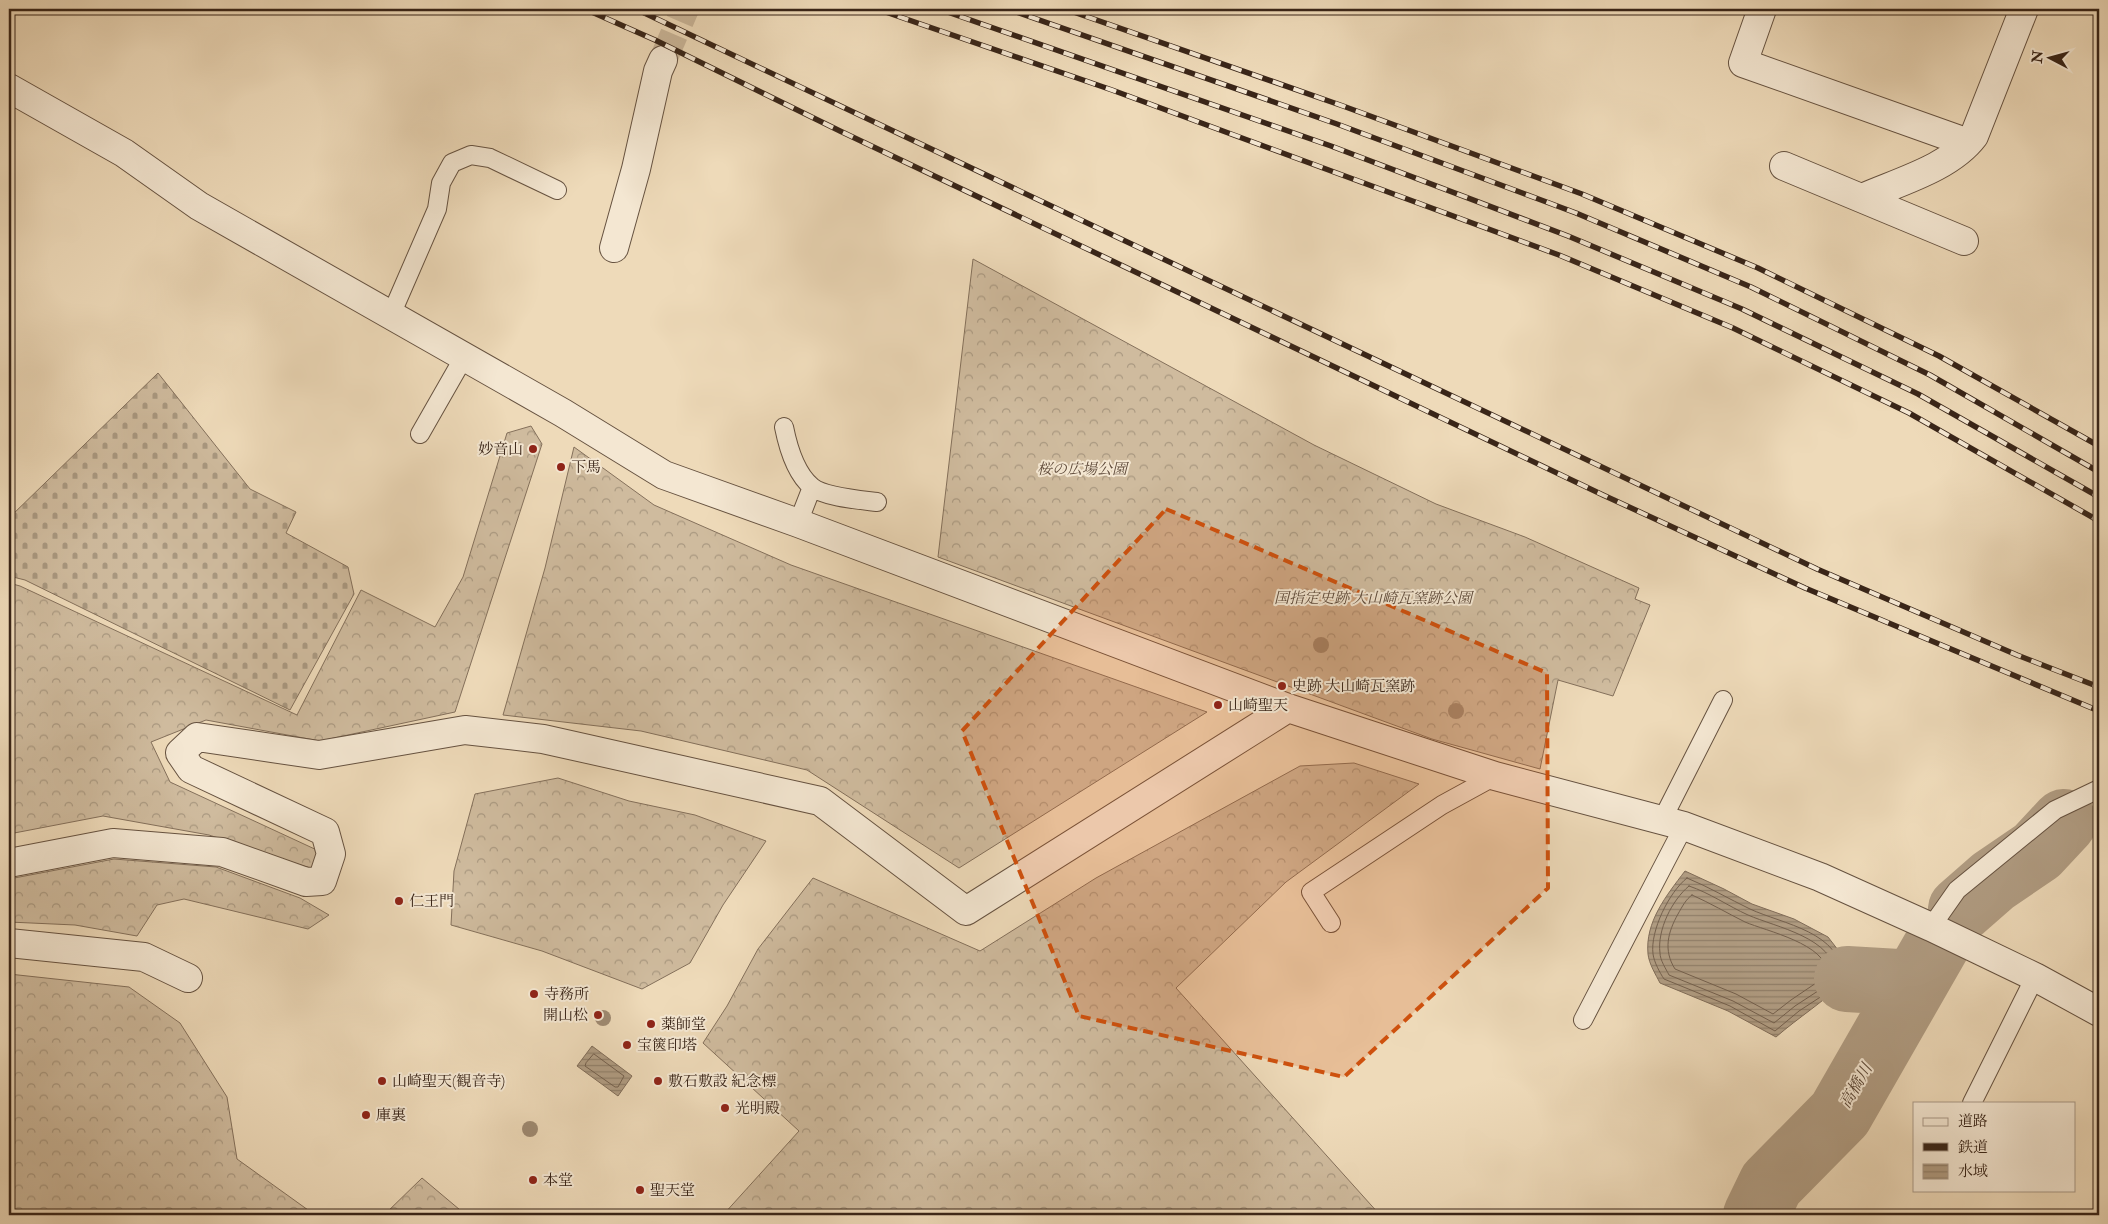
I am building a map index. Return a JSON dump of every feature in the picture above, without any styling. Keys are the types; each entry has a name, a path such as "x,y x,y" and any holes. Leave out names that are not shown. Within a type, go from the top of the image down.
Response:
{"street":[{"path":"1762,9 1743,63 1968,144"},
{"path":"1862,198 1940,164 1959,153 1968,144 1974,136 2024,9"},
{"path":"614,248 636,169 658,71 663,60"},
{"path":"9,88 124,153 199,206 563,413 664,475 798,523 1288,708 1495,776 1673,823 1820,877 1931,927 2099,1012"},
{"path":"1784,166 1964,242"},
{"path":"9,863 113,843 222,852 306,882 322,881 331,854 325,832 190,768 180,753 198,737 320,755 465,730 543,739 820,801 966,911 1288,708"},
{"path":"9,943 144,957 188,978"}],"lane":[{"path":"392,315 437,209 441,183 452,163 472,155 490,158 557,190"},
{"path":"420,434 464,357"},
{"path":"784,427 787,446 798,469 812,487 837,496 877,502"},
{"path":"798,523 812,487"},
{"path":"1583,1020 1673,823 1723,700"},
{"path":"1331,923 1311,892 1442,805 1495,776"},
{"path":"1931,927 1957,890 2055,810 2099,788"},
{"path":"1973,1102 2035,978"}],"highlighted area":[{"path":"1166,509 1547,673 1548,888 1344,1077 1079,1016 962,731"}],"green space":[{"path":"973,259 1314,445 1436,504 1525,537 1639,588 1635,599 1650,605 1613,696 1558,680 1540,769 1432,739 938,557"},
{"path":"158,373 250,489 296,512 286,533 348,567 354,594 290,710 25,580 9,576 9,518"},
{"path":"531,426 542,444 455,712 320,741 206,720 151,742 170,782 319,851 313,869 209,835 103,816 9,834 9,583 20,586 297,715 361,590 435,627 463,577 507,433"},
{"path":"574,447 654,505 791,565 1207,712 959,868 807,770 641,731 503,715 545,568"},
{"path":"1354,763 1419,784 1286,882 1176,988 1380,1215 723,1215 799,1131 703,1043 727,1006 758,949 813,878 980,951 1096,878 1300,766"},
{"path":"558,778 629,801 695,815 766,841 723,905 690,963 642,989 542,951 451,925 454,871 475,794"},
{"path":"114,859 216,867 300,898 329,915 308,929 184,899 157,905 137,936 75,925 9,922 9,879"},
{"path":"9,974 129,987 180,1023 227,1097 237,1159 315,1215 9,1215"},
{"path":"422,1178 466,1215 384,1215"}],"water":[{"path":"1685,871 1752,904 1794,919 1828,937 1845,959 1847,979 1830,995 1776,1037 1728,1011 1660,983 1648,954 1650,931 1658,910"},
{"path":"592,1046 632,1076 618,1096 577,1066"}],"waterway":[{"name":"高橋川","path":"1961,909 1993,881 2037,851 2064,822"},
{"name":"高橋川","path":"1756,1215 1771,1184 1840,1114 1938,943"},
{"path":"1847,979 1915,983"}],"tunnel":[{"path":"663,60 685,9"}],"railway":[{"path":"585,9 655,40 840,131 1603,495 1805,588 2099,711"},
{"path":"636,9 1817,569 2017,655 2099,687"},
{"path":"877,9 1112,90 1559,255 1733,328 1909,413 2099,521"},
{"path":"939,9 1331,146 1568,236 1742,309 1918,394 2099,497"},
{"path":"1008,9 1337,124 1576,213 1751,287 1930,375 2099,472"},
{"path":"1065,9 1343,106 1582,194 1758,268 1939,356 2099,446"}],"place":[{"name":"妙音山","path":"533,449"},
{"name":"下馬","path":"561,467"},
{"name":"史跡 大山崎瓦窯跡","path":"1282,686"},
{"name":"山崎聖天","path":"1218,705"},
{"name":"仁王門","path":"399,901"},
{"name":"寺務所","path":"534,994"},
{"name":"開山松","path":"598,1015"},
{"name":"薬師堂","path":"651,1024"},
{"name":"宝篋印塔","path":"627,1045"},
{"name":"山崎聖天(観音寺)","path":"382,1081"},
{"name":"敷石敷設 紀念標","path":"658,1081"},
{"name":"光明殿","path":"725,1108"},
{"name":"庫裏","path":"366,1115"},
{"name":"本堂","path":"533,1180"},
{"name":"聖天堂","path":"640,1190"}],"park label":[{"name":"桜の広場公園","path":"1082,469"},
{"name":"国指定史跡 大山崎瓦窯跡公園","path":"1373,598"}]}
